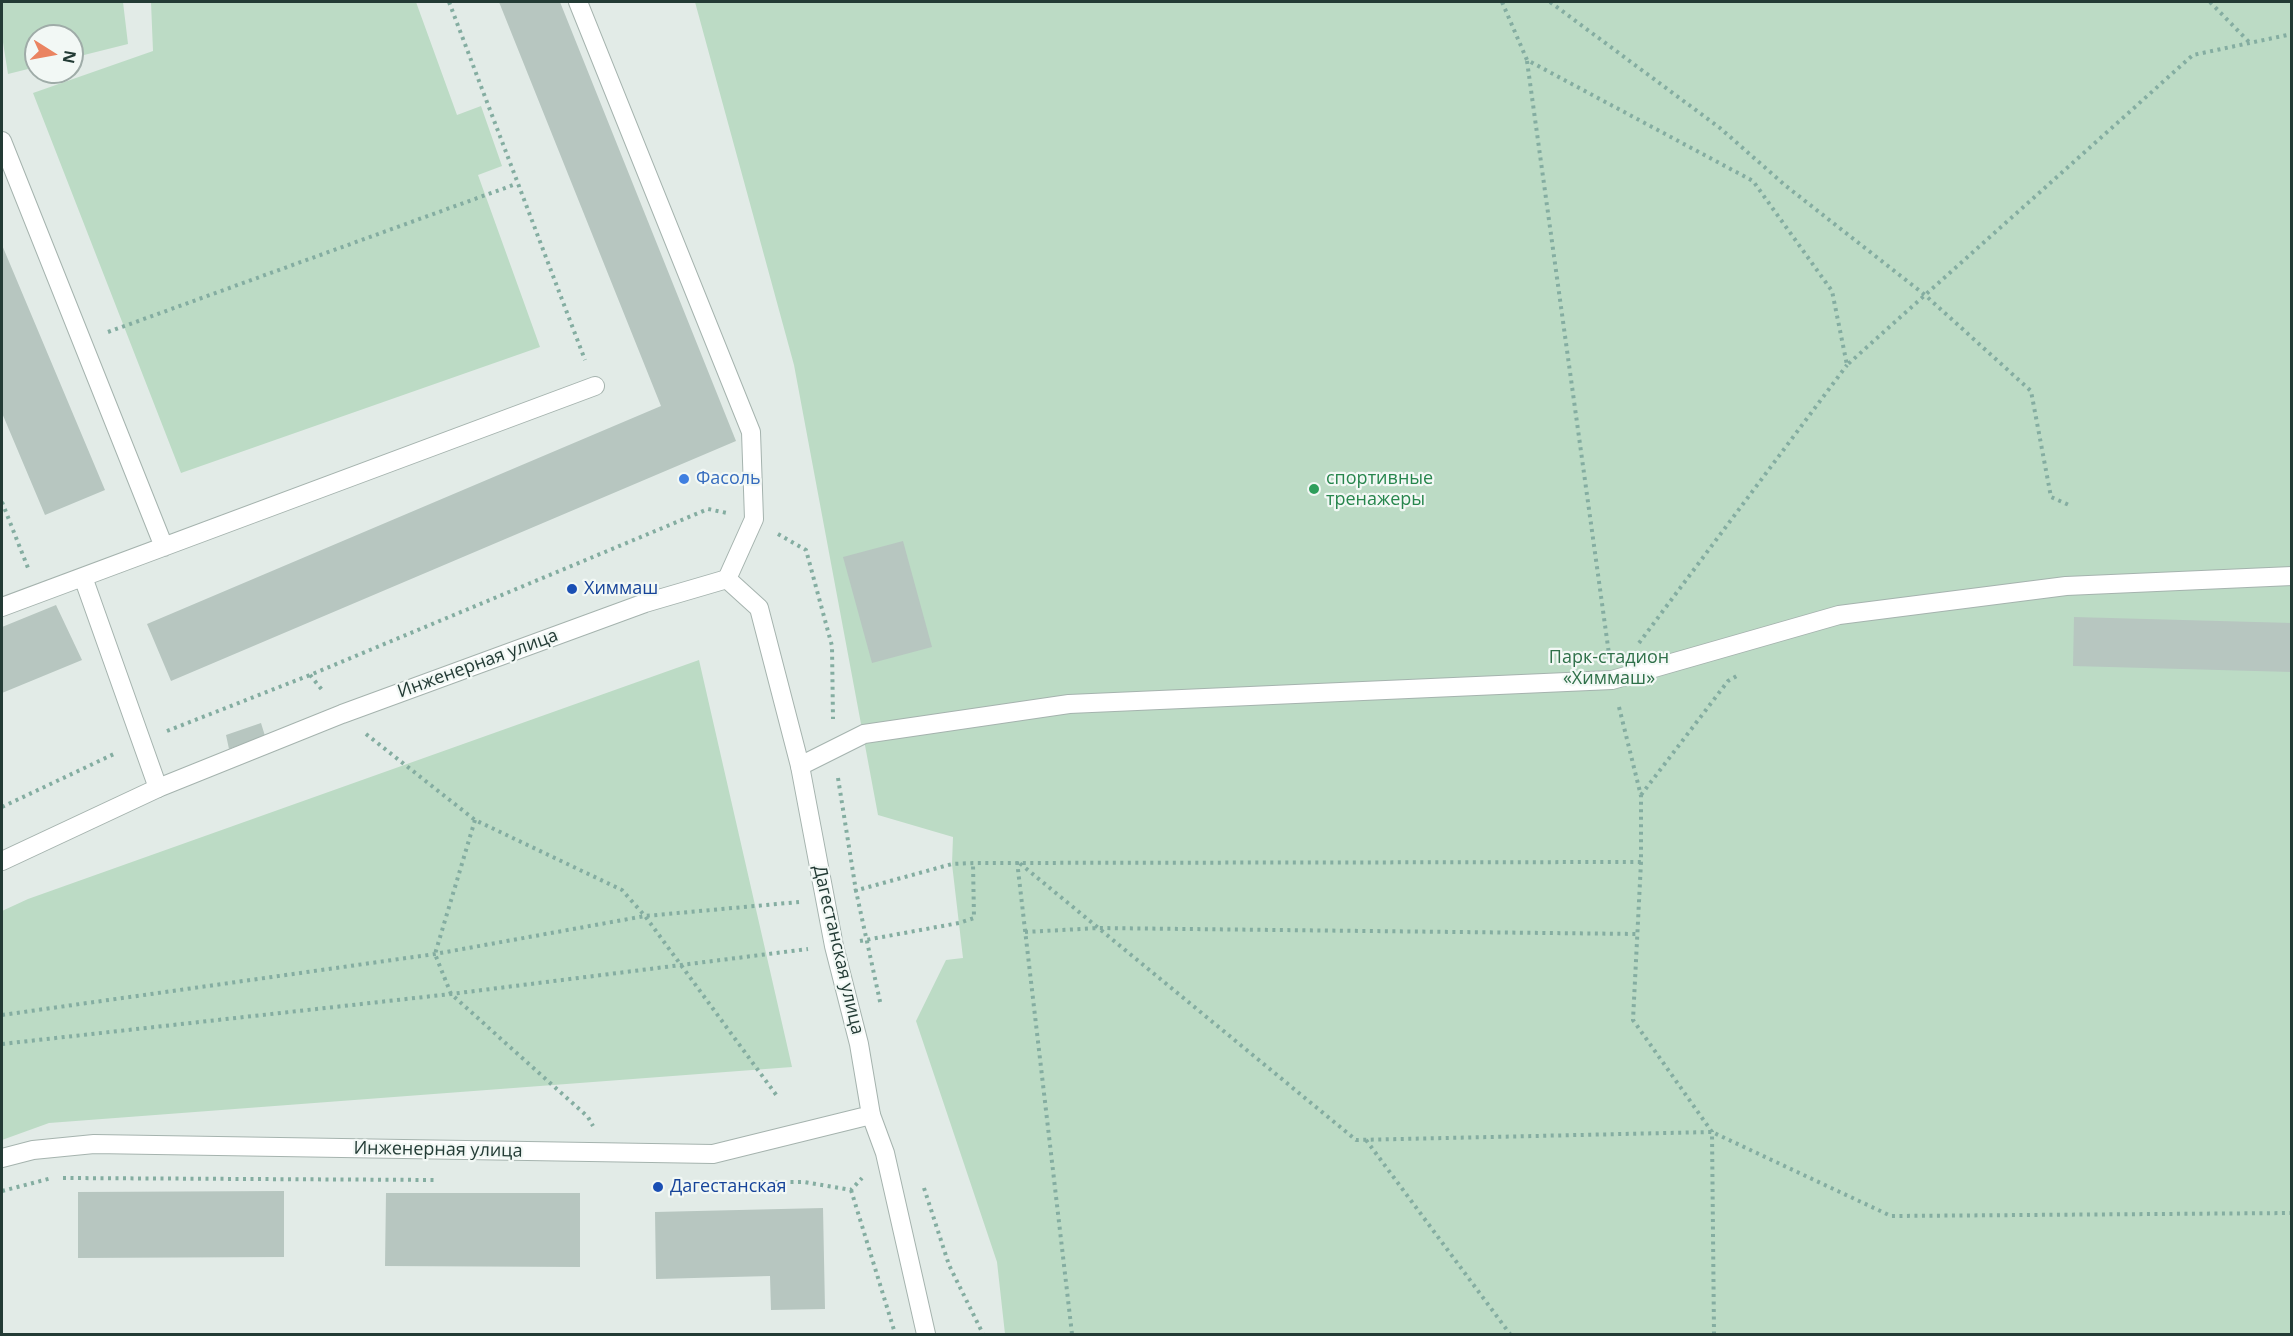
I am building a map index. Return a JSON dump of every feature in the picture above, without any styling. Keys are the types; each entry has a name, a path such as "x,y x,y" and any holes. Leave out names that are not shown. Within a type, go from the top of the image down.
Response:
{"street":[{"path":"578,2 751,432 754,519 727,579"},
{"path":"2,141 164,547"},
{"path":"2,607 595,386"},
{"path":"800,766 864,734 1069,704 1612,680 1839,615 2066,586 2292,576"},
{"path":"83,577 158,788"},
{"name":"Инженерная улица","path":"2,861 158,788 342,714 645,603 727,579"},
{"name":"Дагестанская улица","path":"727,579 759,608 800,766 834,946 859,1044 871,1115 885,1153 926,1335"},
{"name":"Инженерная улица","path":"2,1158 33,1150 94,1144 713,1154 871,1115"}],"path":[{"path":"448,2 595,386"},
{"path":"1502,2 1527,60 1612,680 1641,796 1641,862 1633,1020 1712,1132 1714,1335"},
{"path":"1550,2 1720,128 1786,186 1925,295 2031,390 2051,497 2069,505"},
{"path":"2211,2 2250,43"},
{"path":"1612,680 1847,365 2193,55 2292,34"},
{"path":"1527,60 1753,181 1832,291 1847,365"},
{"path":"82,342 516,184"},
{"path":"2,502 39,593"},
{"path":"2,807 141,741 310,675 708,509 754,519 806,550 832,646 834,749 856,891 881,1009"},
{"path":"1641,796 1728,681 1748,669"},
{"path":"310,675 342,714 475,820 622,890 645,916 777,1096"},
{"path":"475,820 435,954 451,994 588,1117 608,1152"},
{"path":"2,1015 435,954 645,916 825,899 952,864 1017,861 1641,862"},
{"path":"1017,861 1356,1140 1712,1132 1891,1216 2292,1213"},
{"path":"1017,861 1072,1335"},
{"path":"2,1044 681,967 834,946 959,923 974,918 973,863"},
{"path":"1026,932 1099,928 1637,934"},
{"path":"1366,1140 1510,1335"},
{"path":"921,1179 949,1265 983,1335"},
{"path":"850,1191 895,1335"}],"green space":[{"path":"2,2 123,2 128,44 84,55 84,24 24,24 24,70 8,74 2,36"},
{"path":"151,2 416,2 457,115 481,106 502,166 478,175 540,347 181,473 33,93 59,84 84,84 84,75 153,51"},
{"name":"Парк-стадион «Химмаш»","path":"695,2 2291,2 2291,1334 1005,1334 997,1262 916,1021 946,960 963,958 952,864 953,837 878,815 794,365"},
{"path":"699,660 792,1067 49,1123 2,1140 2,911 28,899"}],"building":[{"path":"499,2 560,2 736,441 171,681 147,624 661,406"},
{"path":"2,245 105,490 45,515 2,413"},
{"path":"903,541 932,647 872,663 843,557"},
{"path":"56,605 82,660 2,693 2,627"},
{"path":"2074,617 2292,623 2292,672 2073,666"},
{"path":"261,723 265,736 229,749 226,735"},
{"path":"284,1191 284,1257 78,1258 78,1192"},
{"path":"386,1193 580,1193 580,1267 385,1266"},
{"path":"823,1208 825,1309 771,1310 770,1276 656,1279 655,1212"}],"place":[{"name":"Фасоль","path":"684,479"},
{"name":"спортивные тренажеры","path":"1314,489"},
{"name":"Химмаш","path":"572,589"},
{"name":"Дагестанская","path":"658,1187"}]}
